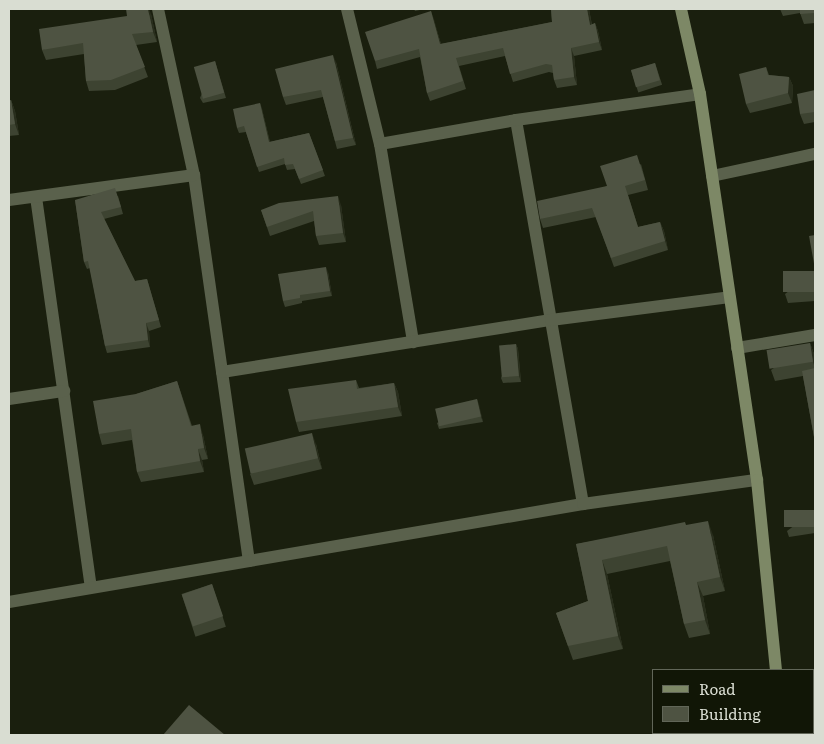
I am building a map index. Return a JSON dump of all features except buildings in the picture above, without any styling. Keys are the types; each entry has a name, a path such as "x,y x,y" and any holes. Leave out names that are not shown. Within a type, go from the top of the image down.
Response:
{"street":[{"path":"158,9 194,175 249,560"},
{"path":"347,9 380,144 413,342"},
{"path":"681,9 700,94 757,480 776,669"},
{"path":"380,144 516,120 700,94"},
{"path":"516,120 583,504"},
{"path":"712,176 815,154"},
{"path":"9,200 194,175"},
{"path":"36,196 91,588"},
{"path":"222,372 551,320 730,297"},
{"path":"738,348 815,335"},
{"path":"9,399 64,391"},
{"path":"9,602 583,504 757,480"}]}
